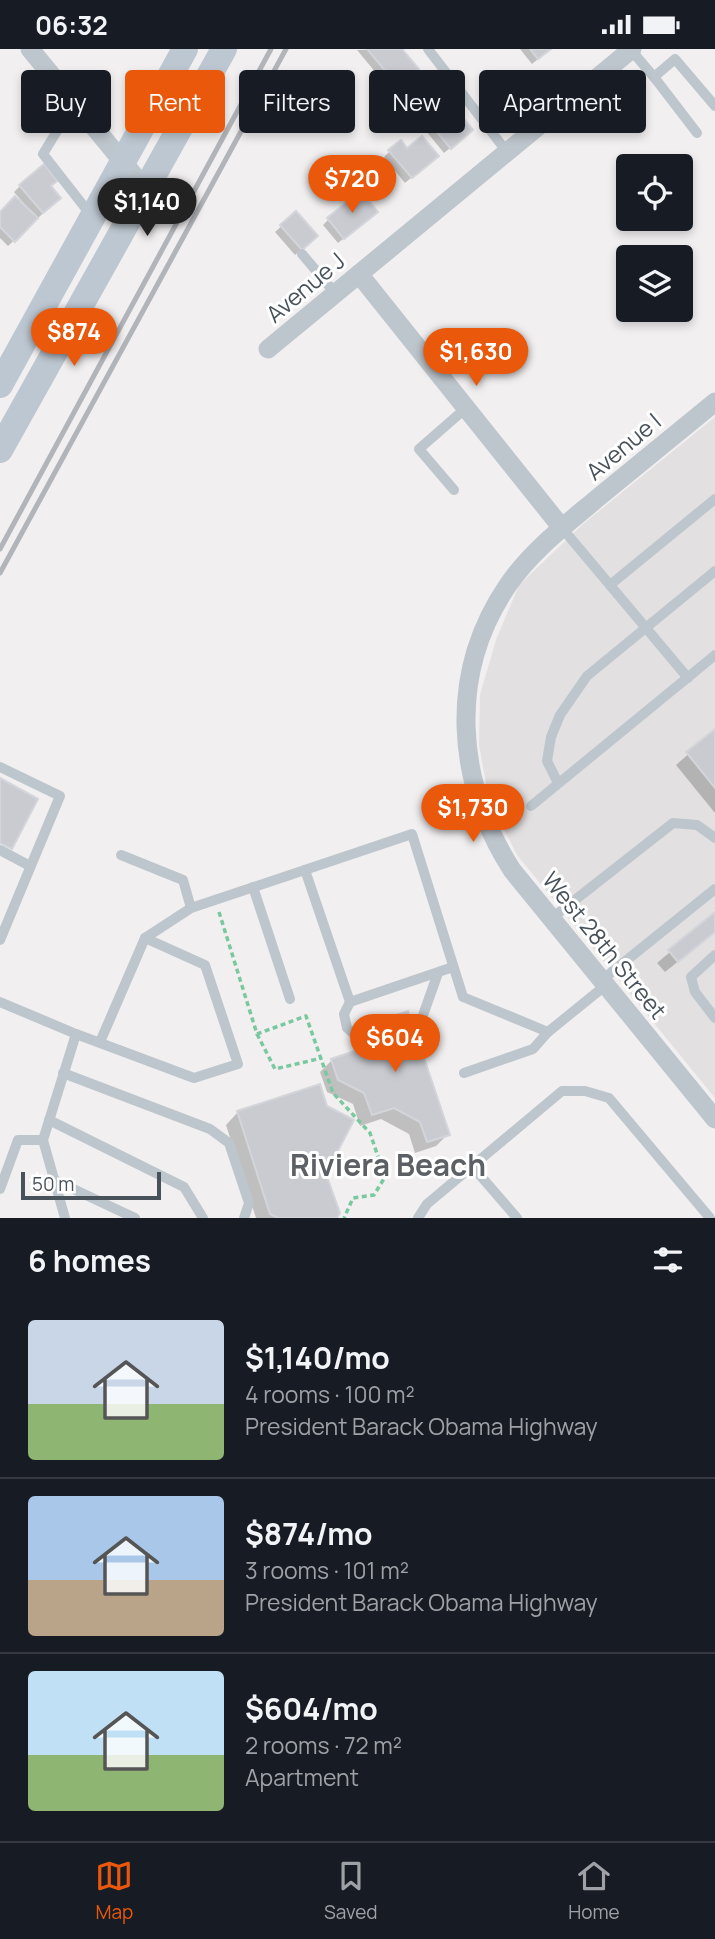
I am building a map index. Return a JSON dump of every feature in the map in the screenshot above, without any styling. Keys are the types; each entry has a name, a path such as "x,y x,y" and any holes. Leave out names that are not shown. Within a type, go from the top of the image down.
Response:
{"main road":[{"path":"0,385 185,49"},
{"path":"0,450 224,49"}],"street":[{"path":"30,49 47,70"},
{"name":"Avenue J","path":"268,348 631,50"},
{"path":"98,133 146,191"},
{"path":"359,274 562,528"},
{"name":"Avenue I","path":"562,528 715,402"},
{"name":"West 28th Street","path":"562,528 508,585 492,615 475,659 466,723 468,764 481,813 512,870 715,1119"}],"lane":[{"path":"428,49 507,152"},
{"path":"631,50 697,133"},
{"path":"654,78 675,59 715,106"},
{"path":"56,133 43,154 92,217"},
{"path":"302,254 335,293"},
{"path":"454,489 419,449 467,408"},
{"path":"610,585 715,499"},
{"path":"562,528 688,678"},
{"path":"558,783 547,761 560,715 587,676 715,571"},
{"path":"531,806 715,655"},
{"path":"0,767 60,796 0,940"},
{"path":"552,919 673,823 697,825 715,838"},
{"path":"100,1042 145,938 191,908 412,834 463,997 548,1032"},
{"path":"0,850 30,866"},
{"path":"121,855 183,880 191,908"},
{"path":"305,870 351,1002"},
{"path":"253,887 290,999"},
{"path":"464,1073 533,1049 604,982 715,889"},
{"path":"0,1002 194,1078 238,1064 205,965 145,938"},
{"path":"715,955 691,977 695,992 715,1018"},
{"path":"370,1035 359,1038 347,1028 344,1014 351,1002 453,967"},
{"path":"412,1021 422,1018 438,973"},
{"path":"65,1218 43,1140 76,1034"},
{"path":"63,1073 210,1129 229,1143 249,1203 244,1218"},
{"path":"418,1218 427,1204 562,1091 585,1091 609,1098 710,1218"},
{"path":"49,1120 184,1187 203,1218"},
{"path":"0,1189 18,1140 43,1140"},
{"path":"472,1166 517,1218"},
{"path":"52,1179 135,1218"}],"path":[{"path":"215,900 257,1034 275,1069 322,1058"},
{"path":"257,1034 306,1016 333,1093 370,1133 385,1177 374,1195 353,1198 344,1218"}],"shaded area":[{"path":"715,417 715,1098 517,855 489,799 479,745 480,695 496,640 519,585 583,524"}],"building":[{"path":"367,49 402,49 419,69 418,70 385,70"},
{"path":"530,49 551,49 538,59"},
{"path":"465,120 473,130 451,149 438,133 465,133"},
{"path":"422,136 439,156 412,178 388,150 401,140 407,148"},
{"path":"44,164 57,181 51,186 61,198 43,213 19,185"},
{"path":"361,191 378,212 344,239 327,218"},
{"path":"15,196 38,218 15,242 0,227 0,212"},
{"path":"296,211 318,236 302,250 280,225"},
{"path":"715,729 715,788 686,752"},
{"path":"0,778 38,799 12,849 0,843"},
{"path":"715,912 715,932 678,962 668,950"},
{"path":"408,1011 415,1032 431,1027 434,1035 418,1040 450,1135 427,1142 420,1122 394,1108 372,1115 364,1093 338,1080 331,1059 373,1045 367,1025"},
{"path":"320,1084 327,1106 354,1120 326,1174 340,1213 337,1218 278,1218 270,1214 237,1111"}],"railway":[{"path":"0,549 271,49"},
{"path":"0,573 286,49"}],"district":[{"name":"Riviera Beach","path":"388,1164"}]}
